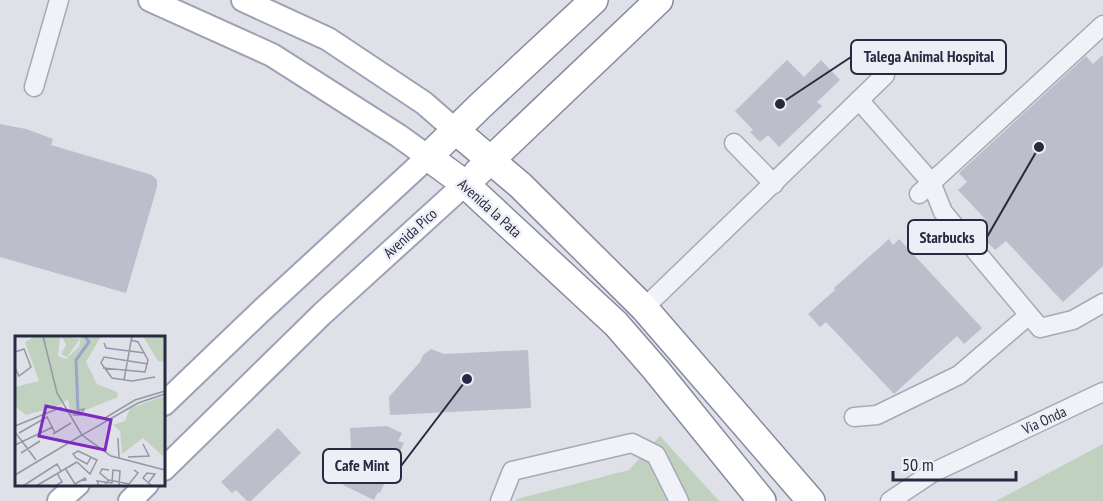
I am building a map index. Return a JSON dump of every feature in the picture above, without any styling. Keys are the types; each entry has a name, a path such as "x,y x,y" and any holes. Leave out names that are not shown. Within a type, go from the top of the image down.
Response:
{"highway":[{"path":"428,157 594,0"},
{"name":"Avenida Pico","path":"465,184 659,0"},
{"path":"456,130 520,185 644,308 811,501"},
{"name":"Avenida la Pata","path":"428,157 465,184 616,324 656,370 755,499"}],"main road":[{"name":"Avenida la Pata","path":"150,0 272,55 428,157"},
{"path":"243,0 328,39 424,103 456,130"},
{"path":"165,403 428,157"},
{"name":"Avenida Pico","path":"165,468 322,314 465,184"},
{"path":"60,501 76,486"},
{"path":"130,501 145,486"}],"street":[{"path":"34,87 59,0"},
{"path":"925,188 1103,25"},
{"path":"644,308 885,75"},
{"path":"859,100 943,212 1040,328 1073,321 1103,303"},
{"path":"734,143 774,184"},
{"path":"854,417 878,415 959,375 1029,315"},
{"name":"Via Onda","path":"890,501 932,473 1103,392"},
{"path":"500,501 512,471 632,443 656,455 679,501"}],"green space":[{"path":"660,436 719,501 516,501 629,470"},
{"path":"1103,444 1103,501 996,501"}],"building":[{"path":"1103,55 1103,266 1063,302 1006,241 995,250 976,230 986,220 958,190 967,182 959,173 1086,56 1093,64"},
{"path":"787,60 804,77 821,60 840,80 817,102 822,106 779,147 768,135 760,142 750,132 753,130 735,111"},
{"path":"0,124 26,129 53,139 51,145 152,175 157,180 157,187 126,293 0,257"},
{"path":"889,239 893,245 899,239 982,328 964,344 957,336 894,394 826,322 820,327 808,314"},
{"path":"431,349 444,354 528,350 531,408 390,415 389,397 420,362 423,355"},
{"path":"387,426 402,433 398,441 404,443 380,493 378,492 374,500 343,485 352,468 350,428"},
{"path":"278,428 301,453 251,501 247,501 236,490 232,493 221,482"}],"place":[{"name":"Talega Animal Hospital","path":"780,104"},
{"name":"Starbucks","path":"1039,147"},
{"name":"Cafe Mint","path":"467,379"}]}
